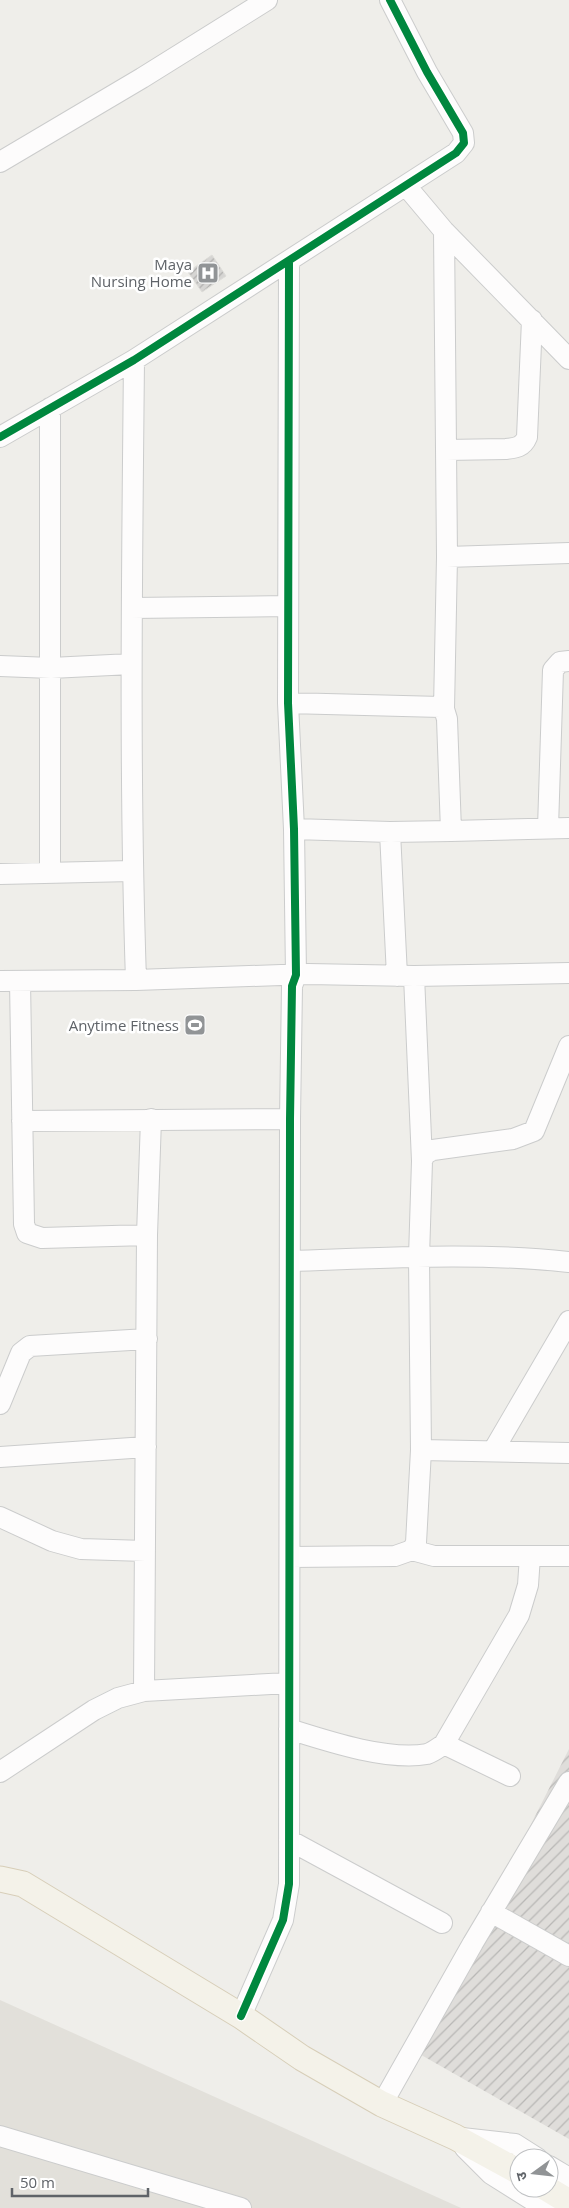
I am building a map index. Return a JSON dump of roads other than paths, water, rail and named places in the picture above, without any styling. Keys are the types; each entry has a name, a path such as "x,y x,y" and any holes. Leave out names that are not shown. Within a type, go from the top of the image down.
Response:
{"main road":[{"path":"0,1879 23,1884 241,2016 302,2058 382,2104 455,2137 509,2167"}],"street":[{"path":"0,162 142,78 267,0"},
{"path":"0,437 134,360 406,187 456,153 464,143 463,133 427,72 390,0"},
{"path":"406,187 444,231 569,359"},
{"path":"444,231 447,557 444,709 447,719 451,831"},
{"path":"241,2016 283,1920 289,1884 288,1683 291,1558 290,1118 292,986 296,975 294,829 288,704 289,260"},
{"path":"446,450 506,449 516,448 524,444 527,437 532,320"},
{"path":"134,360 131,664 132,871 136,980"},
{"path":"50,408 50,873"},
{"path":"447,557 569,553"},
{"path":"132,608 288,606"},
{"path":"548,828 553,670 560,662 569,661"},
{"path":"0,666 51,668 131,664"},
{"path":"288,704 436,705 444,709"},
{"path":"294,829 390,832 569,828"},
{"path":"291,1558 395,1556 412,1550 416,1543 421,1450 419,1257 422,1161 390,832"},
{"path":"0,874 132,871"},
{"path":"0,981 136,980 296,975 405,976 569,973"},
{"path":"20,981 24,1224 27,1233 42,1238 148,1235"},
{"path":"422,1161 425,1154 434,1150 513,1139 534,1131 569,1046"},
{"path":"22,1121 290,1118"},
{"path":"144,1691 148,1235 151,1119"},
{"path":"291,1261 419,1257 542,1259 569,1262"},
{"path":"493,1451 569,1320"},
{"path":"0,1404 21,1353 30,1346 147,1339"},
{"path":"0,1458 146,1447"},
{"path":"421,1450 569,1453"},
{"path":"0,1517 63,1545 92,1551 145,1551"},
{"path":"412,1550 424,1555 434,1556 569,1556"},
{"path":"289,1729 333,1742 401,1755 428,1754 444,1744 519,1615 528,1585 530,1556"},
{"path":"0,1772 94,1710 118,1698 144,1691 288,1683"},
{"path":"444,1744 510,1776"},
{"path":"382,2104 491,1912 569,1782"},
{"path":"289,1840 442,1923"},
{"path":"491,1912 569,1956"},
{"path":"0,2136 241,2208"},
{"path":"455,2137 515,2144 521,2148"},
{"path":"455,2137 491,2174 545,2208"}],"place":[{"name":"Maya Nursing Home","path":"208,273"},
{"name":"Anytime Fitness","path":"195,1025"}]}
